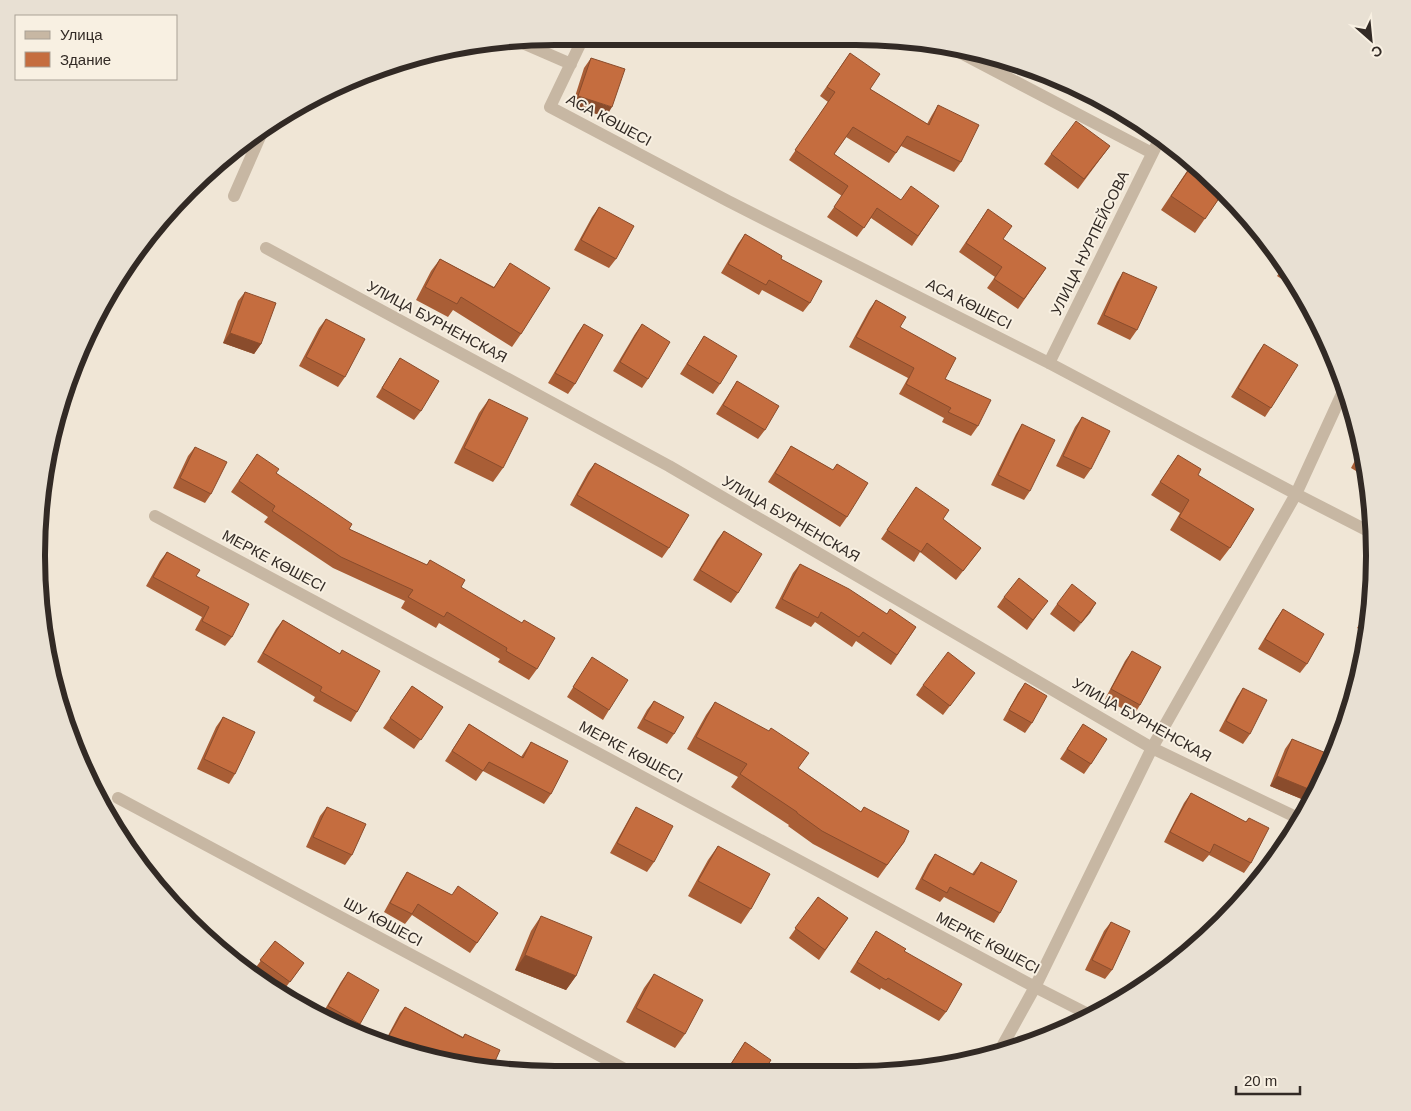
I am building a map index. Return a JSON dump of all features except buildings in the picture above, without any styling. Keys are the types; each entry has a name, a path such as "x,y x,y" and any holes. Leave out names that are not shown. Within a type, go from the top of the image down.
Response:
{"street":[{"path":"529,46 571,64 580,45"},
{"path":"971,58 1152,153"},
{"name":"АСА КӨШЕСІ","path":"571,64 550,107 728,201 1049,363 1365,530"},
{"path":"234,196 258,141"},
{"name":"УЛИЦА НУРПЕЙСОВА","path":"1049,363 1157,144"},
{"name":"УЛИЦА БУРНЕНСКАЯ","path":"266,248 669,466 1152,748 1295,816"},
{"path":"1003,1044 1035,987 1152,748 1296,494 1341,397"},
{"name":"МЕРКЕ КӨШЕСІ","path":"155,516 1084,1012"},
{"name":"ШУ КӨШЕСІ","path":"118,798 619,1066"}]}
